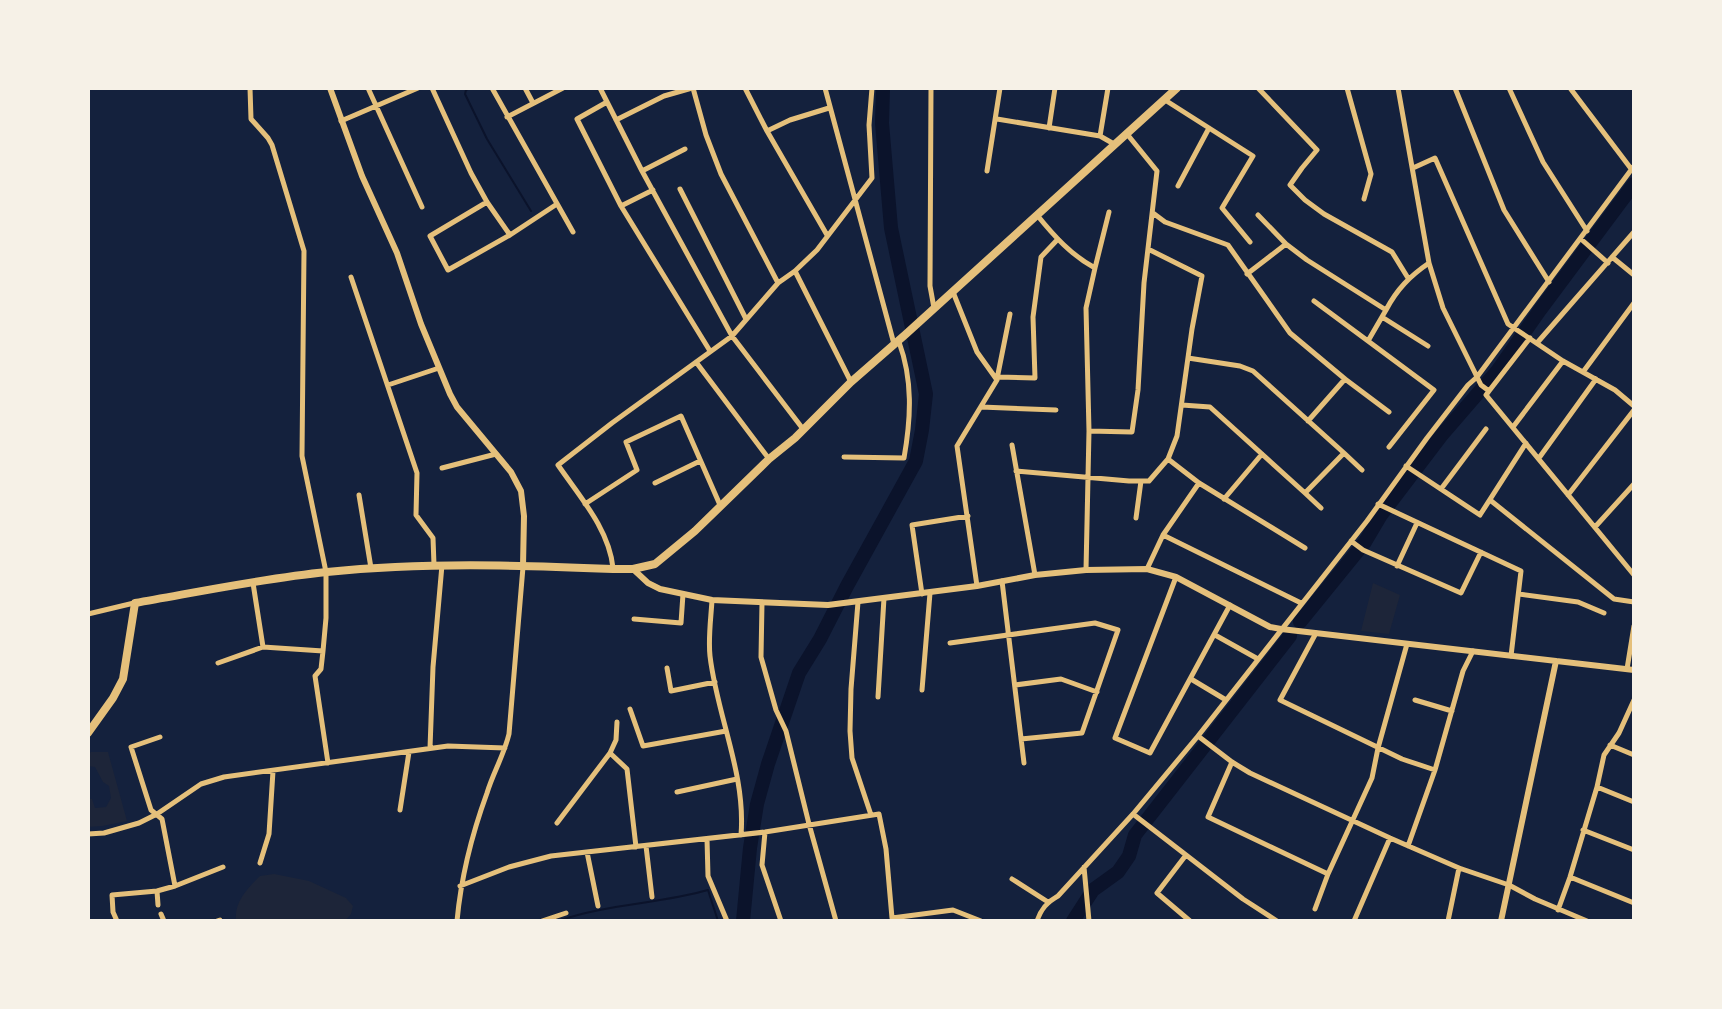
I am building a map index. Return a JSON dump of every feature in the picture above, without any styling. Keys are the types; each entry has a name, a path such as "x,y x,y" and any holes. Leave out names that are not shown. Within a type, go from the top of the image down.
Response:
{"main road":[{"path":"88,733 123,679 135,603 326,572 371,568 438,565 633,569 655,564 688,537 851,382 1177,88"}],"street":[{"path":"250,88 251,119 272,145 304,251 302,456 326,572 323,651 321,669 315,676 328,763"},
{"path":"330,88 362,176 397,253 421,324 457,407 511,472 521,491 523,566 509,734 487,792 460,886 457,921"},
{"path":"368,88 422,207"},
{"path":"341,121 418,88"},
{"path":"432,88 471,173 510,235"},
{"path":"492,88 573,232"},
{"path":"525,88 533,103"},
{"path":"507,117 563,88"},
{"path":"600,88 732,336 804,429"},
{"path":"616,120 664,96 692,88 721,174 778,283"},
{"path":"745,88 827,235"},
{"path":"825,88 896,343 908,369 910,399 904,458 844,457"},
{"path":"613,569 606,535 558,465 732,336 778,283 817,250 872,178 869,125 872,88"},
{"path":"931,88 930,286 934,308"},
{"path":"987,171 1000,88"},
{"path":"1049,128 1055,88"},
{"path":"1100,136 1108,88"},
{"path":"1258,88 1317,150 1290,185 1324,214 1392,252 1408,278"},
{"path":"1347,88 1371,174 1364,199"},
{"path":"1398,88 1429,263 1443,308 1486,395 1634,575"},
{"path":"1455,88 1504,210 1549,282"},
{"path":"1509,88 1543,162 1587,231"},
{"path":"1485,388 1522,333 1549,282 1585,243 1587,231 1633,168 1570,88"},
{"path":"1164,99 1253,156 1222,208 1250,242"},
{"path":"607,102 577,119 621,206 710,351"},
{"path":"767,131 790,120 830,108"},
{"path":"997,119 1100,136 1115,144"},
{"path":"1178,186 1209,128"},
{"path":"1089,431 1132,432 1138,390 1144,283 1157,171 1126,134"},
{"path":"642,171 685,149"},
{"path":"1413,168 1435,158 1508,324 1563,361 1615,390 1634,408 1568,495"},
{"path":"680,189 746,319"},
{"path":"621,206 653,190"},
{"path":"487,202 430,236 448,270 557,204"},
{"path":"1086,570 1089,431 1086,308 1109,212"},
{"path":"1153,213 1165,222 1228,245 1290,333 1389,412"},
{"path":"1036,215 1080,260 1095,268"},
{"path":"1258,215 1286,244 1307,260 1386,310"},
{"path":"1537,343 1634,234"},
{"path":"997,378 1035,378 1033,317 1041,257 1058,239"},
{"path":"1585,243 1634,275"},
{"path":"1247,274 1286,244"},
{"path":"1016,471 1149,481 1168,459 1177,436 1202,276 1148,249"},
{"path":"1368,341 1393,296 1408,278 1429,263"},
{"path":"795,271 851,382"},
{"path":"351,277 417,473 416,515 433,538 438,565 430,748"},
{"path":"953,291 977,352 997,378"},
{"path":"1314,301 1434,390 1389,447"},
{"path":"1583,372 1634,303"},
{"path":"977,586 957,446 997,378 1010,314"},
{"path":"1382,317 1428,346"},
{"path":"1037,921 1048,902 1058,896 1203,740 1226,700 1301,603 1351,541 1384,507 1468,385 1522,333"},
{"path":"1188,358 1253,371 1362,470"},
{"path":"1513,427 1563,361"},
{"path":"696,362 769,459"},
{"path":"388,385 439,368"},
{"path":"1308,421 1345,379"},
{"path":"1539,458 1596,379"},
{"path":"1182,405 1210,407 1321,508"},
{"path":"981,407 1056,410"},
{"path":"585,504 637,470 626,442 681,416 721,506"},
{"path":"1441,490 1486,429"},
{"path":"1408,468 1480,515 1526,443"},
{"path":"1012,445 1035,575"},
{"path":"1305,493 1344,453"},
{"path":"442,468 496,454"},
{"path":"1224,499 1262,454"},
{"path":"1168,459 1199,483 1305,548"},
{"path":"655,483 700,461"},
{"path":"1136,518 1141,481"},
{"path":"1147,569 1163,535 1199,483"},
{"path":"1595,527 1634,484"},
{"path":"359,495 371,568"},
{"path":"1490,500 1614,599 1634,602"},
{"path":"1384,507 1521,571 1511,656"},
{"path":"922,690 926,593 912,525 968,516"},
{"path":"1397,566 1417,523"},
{"path":"1163,535 1301,603"},
{"path":"1351,541 1397,566 1461,593 1481,552"},
{"path":"633,569 660,589 712,600 828,605 977,586 1035,575 1147,569 1176,577 1270,627 1630,669 1634,626"},
{"path":"1176,577 1115,738 1150,753 1230,605"},
{"path":"1002,581 1024,763"},
{"path":"253,583 263,647"},
{"path":"634,619 681,623 683,594"},
{"path":"1519,594 1578,602 1604,613"},
{"path":"878,697 884,598"},
{"path":"712,600 710,656 737,779 743,834"},
{"path":"858,602 850,731 852,758 871,815"},
{"path":"88,614 135,603"},
{"path":"762,603 761,657 776,710 786,731 836,921"},
{"path":"950,643 1095,623 1118,630 1082,733 1021,739"},
{"path":"1317,632 1280,700 1402,759 1435,770"},
{"path":"1215,635 1258,659"},
{"path":"1315,909 1372,778 1407,644"},
{"path":"218,663 263,647 323,651"},
{"path":"1408,846 1435,770 1463,671 1473,651"},
{"path":"1501,921 1556,661"},
{"path":"667,668 671,691 715,682"},
{"path":"1015,685 1061,679 1097,692"},
{"path":"1191,679 1226,700"},
{"path":"1415,700 1452,711"},
{"path":"1558,910 1604,755 1631,713 1634,700"},
{"path":"630,709 643,746 726,731"},
{"path":"557,823 610,753 616,740 617,722"},
{"path":"160,737 131,747 151,810 162,819 175,886"},
{"path":"1203,740 1250,773 1408,846 1509,885 1587,921"},
{"path":"1610,745 1634,755"},
{"path":"88,834 139,823 201,784 224,777 448,746 505,748"},
{"path":"400,810 409,752"},
{"path":"610,753 627,769 636,847"},
{"path":"1232,762 1208,817 1328,874"},
{"path":"260,863 269,834 273,771"},
{"path":"677,792 737,779"},
{"path":"1597,787 1634,802"},
{"path":"460,886 509,867 551,856 763,832 879,814 886,849 892,918 953,910 980,921"},
{"path":"1133,814 1243,899 1277,921"},
{"path":"1583,830 1634,850"},
{"path":"763,832 762,865 781,921"},
{"path":"1354,921 1390,838"},
{"path":"707,839 708,876 727,921"},
{"path":"646,846 652,897"},
{"path":"587,852 598,906"},
{"path":"1186,855 1157,893 1190,921"},
{"path":"1084,866 1089,921"},
{"path":"117,921 112,895 157,891 223,867"},
{"path":"1448,921 1459,868"},
{"path":"1570,877 1634,903"},
{"path":"1012,879 1048,902"},
{"path":"157,891 158,905"},
{"path":"542,921 566,913"}],"shaded area":[{"path":"1373,583 1400,595 1389,634 1361,631"},
{"path":"108,752 127,821 88,827 88,799 92,799 95,808 106,807 111,798 109,786 103,782 95,767 88,766 88,754"},
{"path":"274,874 309,881 346,898 353,906 351,914 345,921 236,921 239,902 246,891 260,876"}],"waterway":[{"path":"470,88 465,94 487,139 531,211"},
{"path":"743,921 757,804 799,673 916,461 922,430 926,394 891,228 882,123 883,88"},
{"path":"1300,622 1365,542 1381,515 1441,436 1498,370 1634,184"},
{"path":"1073,921 1093,890 1118,872 1129,856 1135,835 1290,636"},
{"path":"558,921 708,890 718,921"}]}
